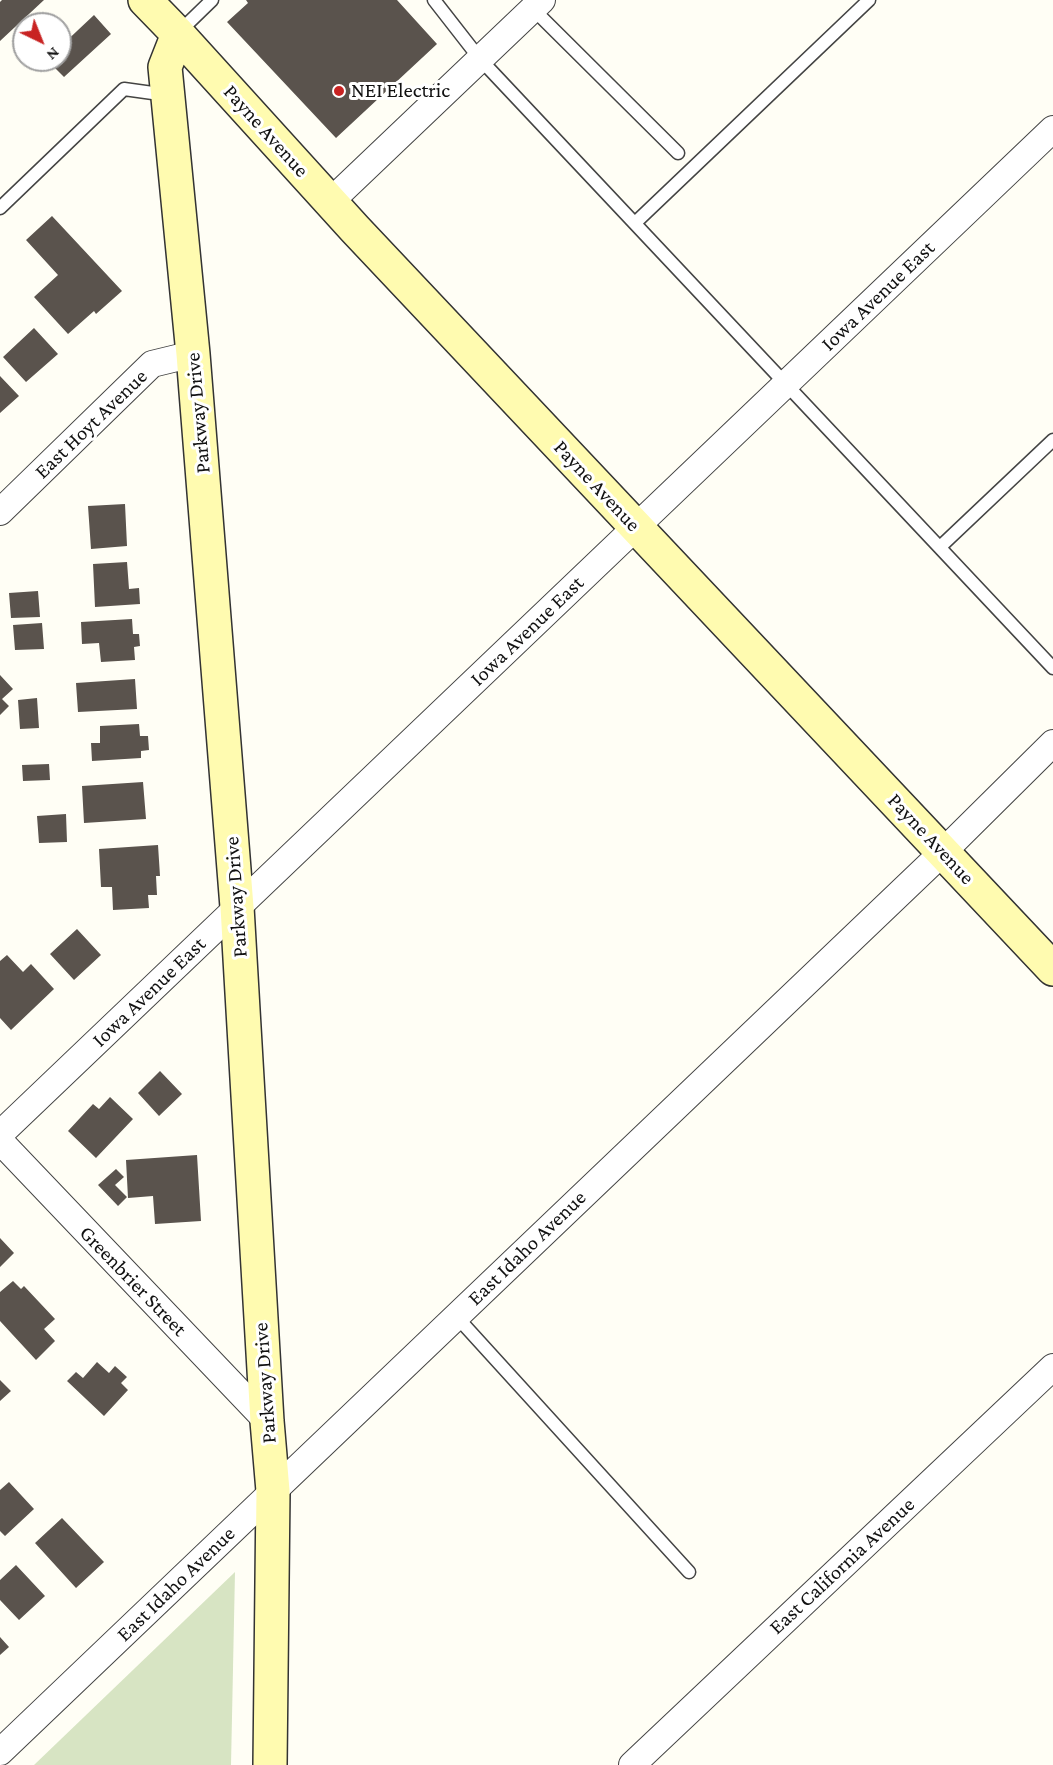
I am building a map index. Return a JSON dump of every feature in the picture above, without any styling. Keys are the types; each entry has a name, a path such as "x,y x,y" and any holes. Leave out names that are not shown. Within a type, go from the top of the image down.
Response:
{"street":[{"name":"Payne Avenue","path":"145,0 330,202 1053,969"},
{"path":"330,202 538,4"},
{"name":"Parkway Drive","path":"178,34 165,67 193,354 237,907 273,1491 270,1765"},
{"name":"Iowa Avenue East","path":"0,1134 1053,129"},
{"name":"East Hoyt Avenue","path":"0,512 152,364 193,354"},
{"name":"East Idaho Avenue","path":"0,1752 943,852 1053,743"},
{"name":"Greenbrier Street","path":"0,1140 267,1421"},
{"name":"East California Avenue","path":"632,1765 1053,1367"}],"lane":[{"path":"178,34 212,0"},
{"path":"434,0 480,59 1053,668"},
{"path":"635,223 869,0"},
{"path":"538,4 678,153"},
{"path":"0,208 124,89 168,95"},
{"path":"940,547 1053,440"},
{"path":"456,1316 688,1572"}],"green space":[{"path":"235,1572 231,1765 34,1765"}],"building":[{"path":"2,0 44,0 31,12 12,12 12,30 0,41 0,2"},
{"name":"NEI Electric","path":"246,0 397,0 437,44 336,138 227,22 248,3"},
{"path":"94,15 111,34 72,70 72,36"},
{"path":"59,72 69,72 64,77"},
{"path":"52,216 122,291 68,334 34,297 58,275 26,240"},
{"path":"34,328 58,354 26,382 3,357"},
{"path":"0,376 19,396 0,413"},
{"path":"125,504 127,546 91,549 88,506"},
{"path":"127,562 129,589 139,588 140,604 95,607 93,564"},
{"path":"38,591 40,617 11,618 9,593"},
{"path":"132,619 133,634 139,634 140,646 134,647 135,660 101,662 99,643 82,644 81,622"},
{"path":"42,623 44,649 15,650 13,625"},
{"path":"0,675 13,689 2,699 9,706 0,715"},
{"path":"135,679 137,709 78,712 76,683"},
{"path":"37,698 39,728 20,729 18,700"},
{"path":"139,724 140,736 148,736 149,750 141,751 141,758 92,761 91,743 100,743 100,726"},
{"path":"49,764 50,780 23,781 22,765"},
{"path":"143,782 146,819 84,823 82,786"},
{"path":"66,814 67,842 39,843 37,816"},
{"path":"158,845 160,876 156,876 157,895 148,895 149,908 113,910 112,887 101,887 99,849"},
{"path":"77,929 101,955 74,980 50,954"},
{"path":"7,955 23,972 31,964 54,989 11,1030 0,1018 0,961"},
{"path":"160,1071 182,1094 159,1116 138,1093"},
{"path":"110,1097 133,1119 96,1158 68,1131 93,1104 99,1109"},
{"path":"197,1155 201,1221 155,1224 153,1196 128,1198 126,1160"},
{"path":"116,1169 124,1177 115,1185 127,1197 118,1206 98,1185"},
{"path":"0,1238 14,1253 0,1267"},
{"path":"13,1281 21,1289 24,1286 55,1319 44,1329 55,1341 36,1360 0,1321 0,1292"},
{"path":"97,1362 109,1373 115,1366 127,1377 121,1383 128,1390 104,1416 67,1381 76,1372 83,1378"},
{"path":"0,1380 11,1391 0,1401"},
{"path":"9,1482 34,1509 5,1536 0,1531 0,1490"},
{"path":"62,1518 104,1562 76,1588 35,1543"},
{"path":"16,1565 45,1596 19,1620 0,1600 0,1580"},
{"path":"0,1637 9,1647 0,1655"}],"place":[{"name":"NEI Electric","path":"339,91"}]}
